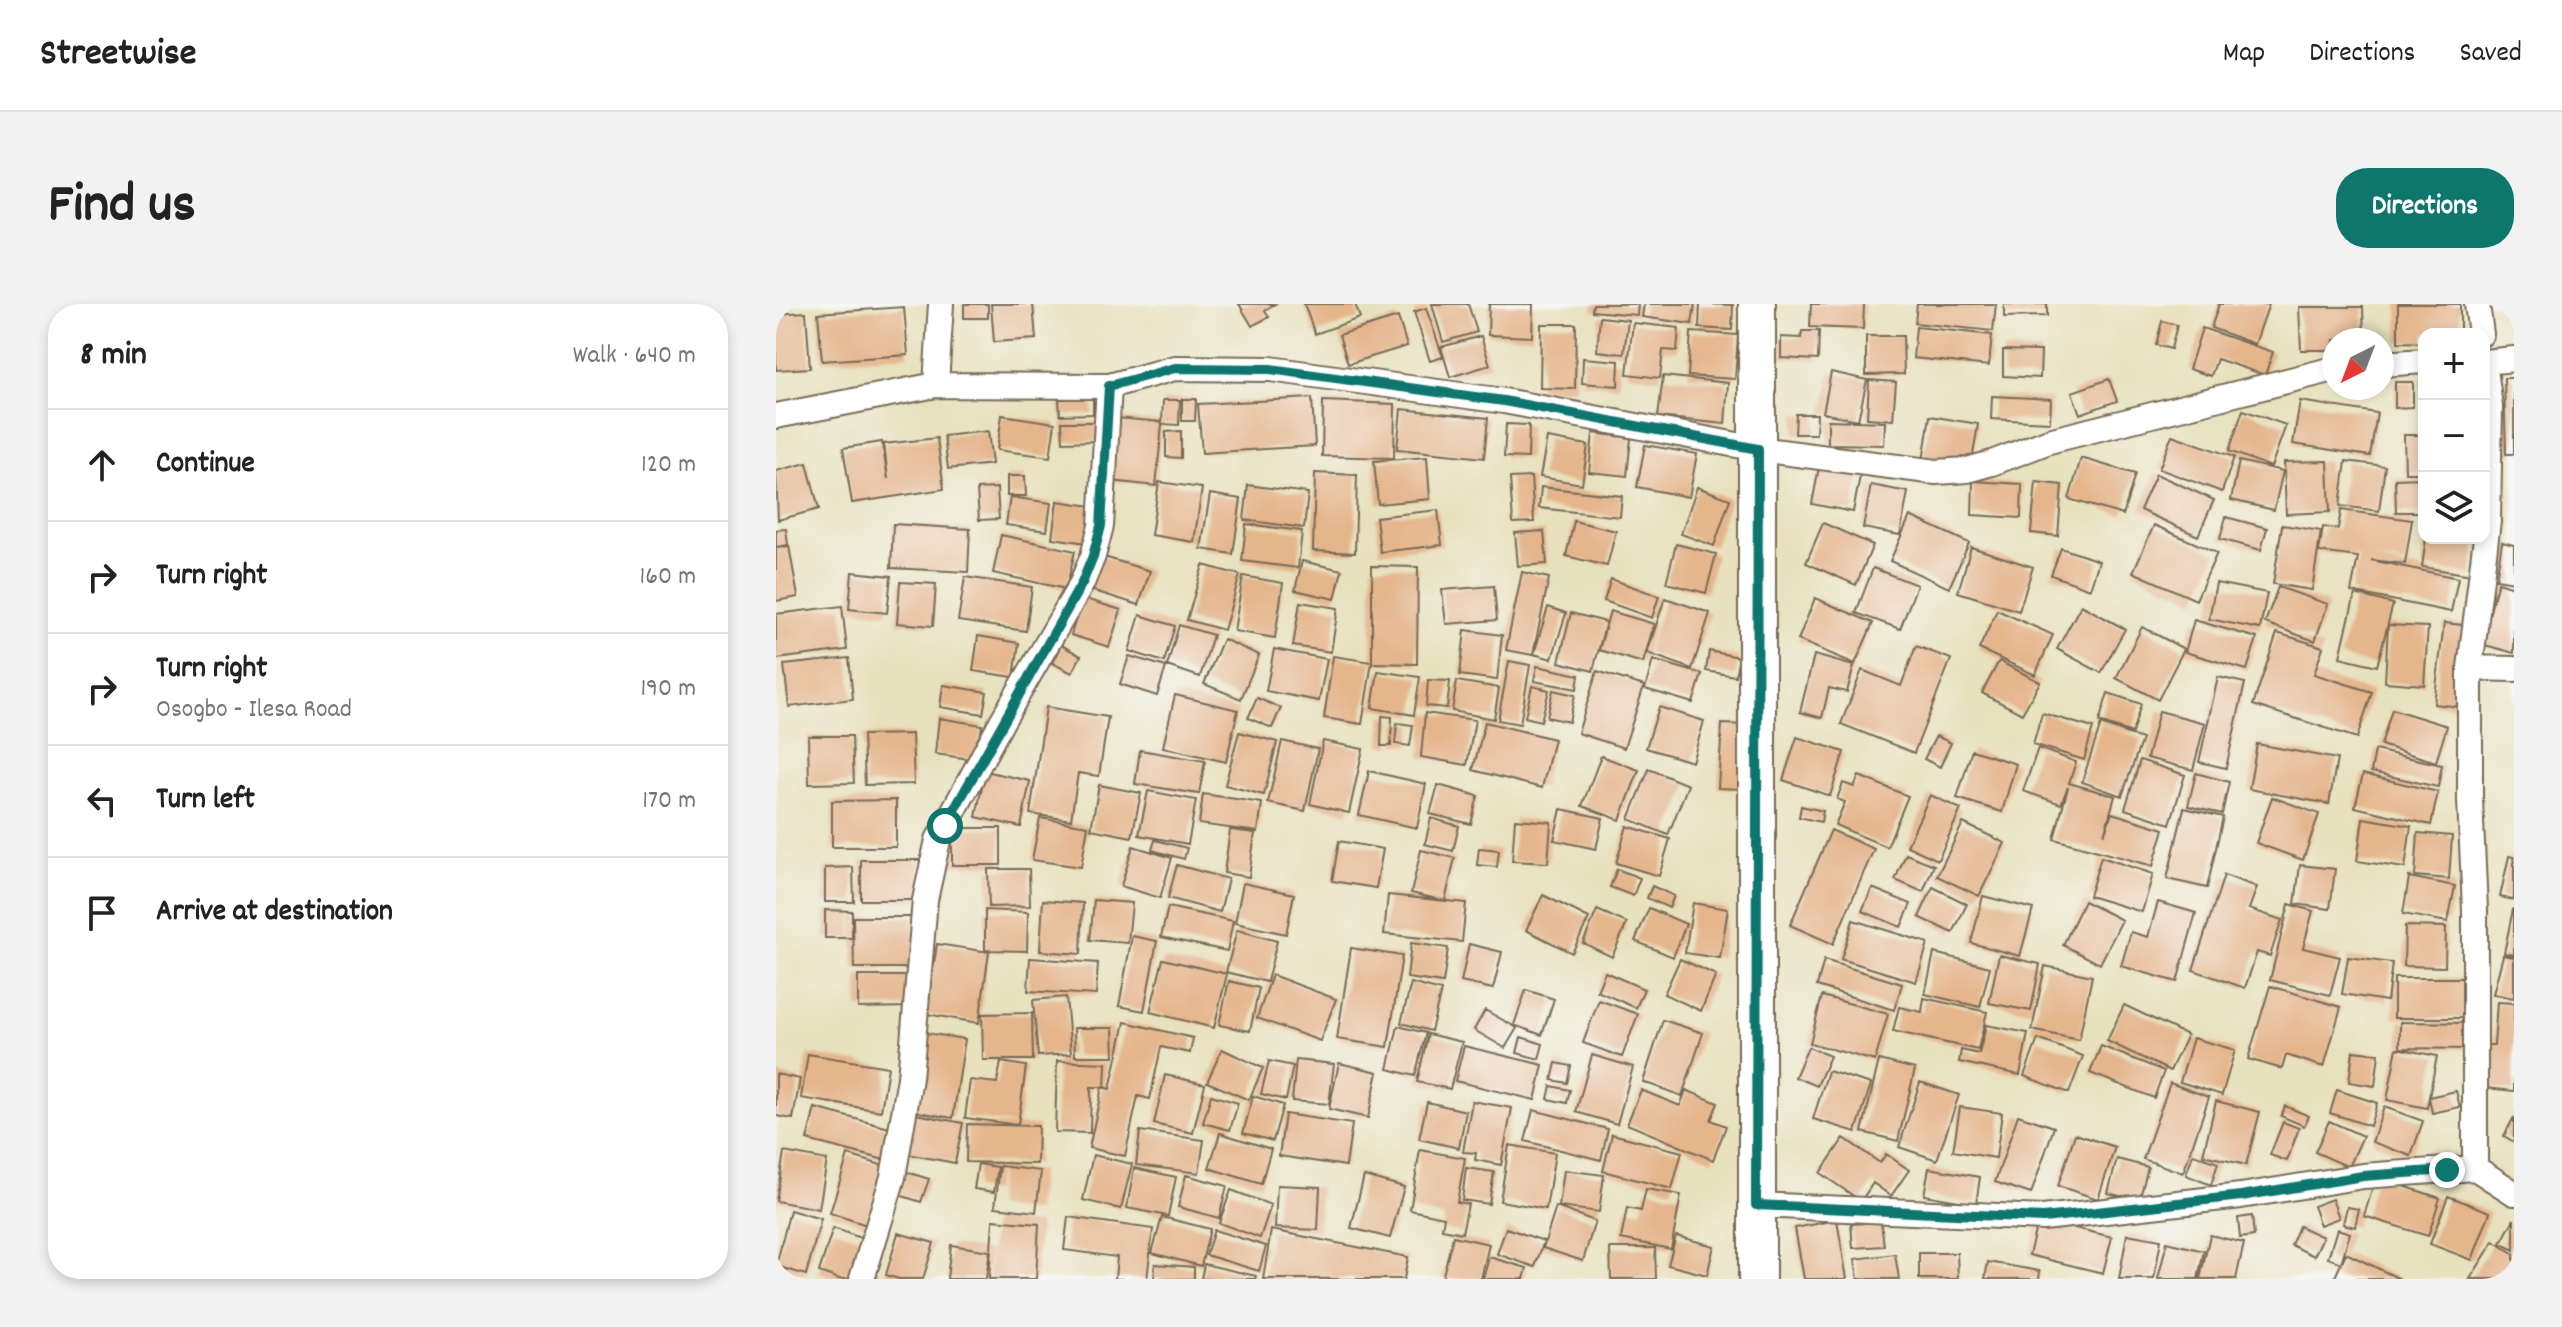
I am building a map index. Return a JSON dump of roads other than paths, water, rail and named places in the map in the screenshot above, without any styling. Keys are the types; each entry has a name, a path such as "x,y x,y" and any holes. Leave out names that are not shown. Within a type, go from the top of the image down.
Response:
{"main road":[{"path":"1757,304 1757,1279"}],"street":[{"path":"936,385 941,304"},
{"path":"2477,304 2480,328"},
{"path":"2490,361 2514,359"},
{"path":"2394,363 2418,361"},
{"path":"776,416 936,385 1109,386 1175,368 1270,369 1504,401 1758,449 1936,472 1967,470 2064,437 2322,372"},
{"path":"862,1279 893,1177 910,1078 925,900 938,840 1082,583 1093,556 1101,526 1109,386"},
{"path":"2475,1168 2475,910 2470,800 2470,668 2488,521 2489,400"},
{"path":"2470,668 2514,669"},
{"path":"1756,1205 2043,1218 2241,1196 2363,1176 2475,1168 2514,1193"}]}
